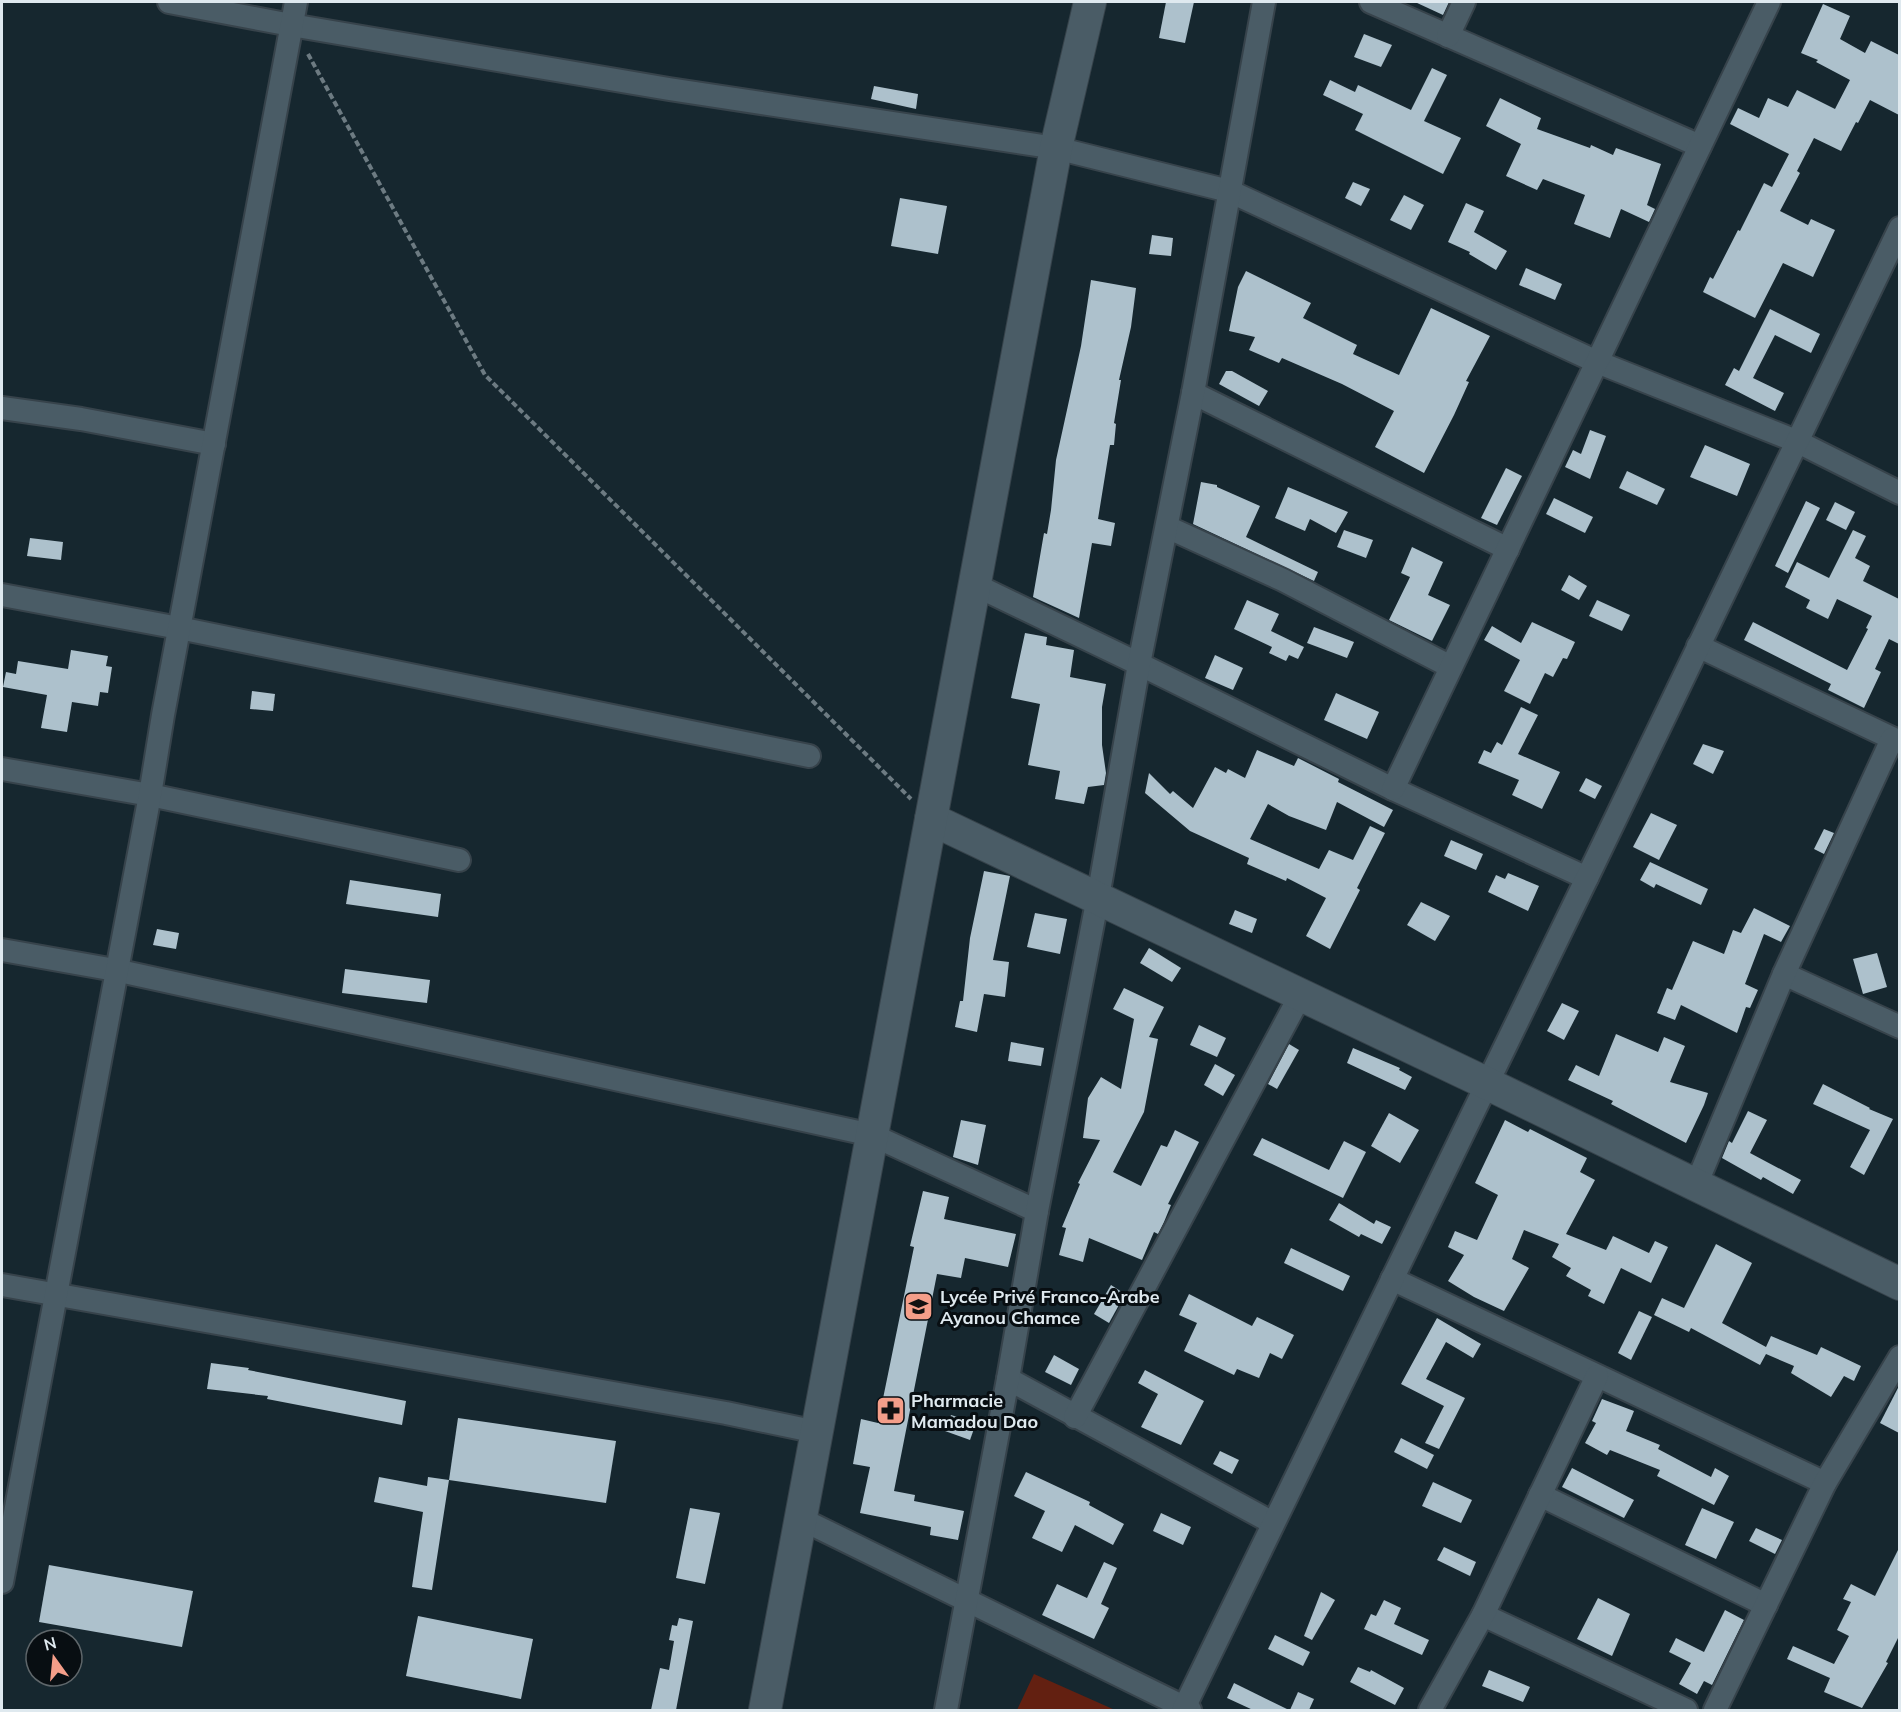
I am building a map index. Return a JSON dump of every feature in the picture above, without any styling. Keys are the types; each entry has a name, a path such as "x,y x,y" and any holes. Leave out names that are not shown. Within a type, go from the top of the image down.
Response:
{"street":[{"path":"169,2 669,89 1056,148 1229,192 1597,362 1796,441 1899,493"},
{"path":"2,1582 296,2"},
{"path":"765,1710 1056,148 1090,2"},
{"path":"946,1710 1037,1211 1098,897 1139,664 1193,393 1264,2"},
{"path":"1371,2 1700,146"},
{"path":"1448,36 1464,2"},
{"path":"1393,789 1769,2"},
{"path":"801,1519 1187,1709 1273,1523 1587,878 1796,441 1897,241"},
{"path":"1193,393 1508,549"},
{"path":"2,408 81,419 213,444"},
{"path":"1167,527 1282,580 1451,667"},
{"path":"975,585 1393,789 1587,878"},
{"path":"2,595 179,628 809,756"},
{"path":"1696,1185 1784,974 1896,740 1698,646"},
{"path":"2,769 150,795 459,860"},
{"path":"931,819 1301,994 1899,1284"},
{"path":"2,950 115,970 872,1135 1037,1211"},
{"path":"1784,974 1899,1027"},
{"path":"1075,1417 1301,994"},
{"path":"1392,1279 1825,1483"},
{"path":"2,1285 726,1413 817,1432"},
{"path":"1715,1710 1825,1483 1899,1356"},
{"path":"1430,1710 1483,1615 1597,1376"},
{"path":"1008,1379 1273,1523"},
{"path":"1540,1495 1766,1605"},
{"path":"1483,1615 1686,1710"}],"path":[{"path":"291,25 485,375 931,819"}],"shaded area":[{"path":"1034,1674 1115,1710 1017,1710"}],"building":[{"path":"1166,2 1194,2 1185,43 1159,38"},
{"path":"1415,2 1449,2 1443,15"},
{"path":"1823,4 1850,16 1840,39 1865,53 1871,41 1899,55 1899,115 1870,100 1841,151 1814,138 1797,171 1800,173 1780,211 1808,225 1811,219 1835,230 1813,277 1783,263 1755,318 1703,292 1710,277 1713,279 1738,230 1740,231 1764,183 1772,187 1789,154 1730,124 1738,108 1759,118 1768,98 1788,107 1797,90 1835,109 1850,80 1816,62 1818,60 1801,53"},
{"path":"1364,34 1392,45 1381,67 1354,57"},
{"path":"1432,68 1447,75 1424,121 1461,138 1443,174 1355,130 1363,114 1323,95 1330,80 1355,92 1358,85 1411,110"},
{"path":"874,86 918,94 916,109 871,99"},
{"path":"1500,98 1541,118 1537,129 1590,148 1591,145 1613,155 1616,148 1661,164 1647,205 1655,209 1649,222 1621,209 1610,238 1574,224 1585,195 1543,179 1537,190 1506,176 1521,144 1486,126"},
{"path":"1353,182 1370,189 1361,206 1345,198"},
{"path":"1404,195 1424,205 1411,230 1390,220"},
{"path":"900,198 947,206 938,254 891,246"},
{"path":"1466,203 1484,211 1474,232 1507,251 1496,270 1469,254 1470,252 1448,242"},
{"path":"1152,235 1173,238 1171,256 1149,254"},
{"path":"1526,268 1562,284 1555,300 1519,285"},
{"path":"1246,271 1311,303 1303,318 1357,345 1353,354 1399,375 1431,308 1490,336 1466,381 1469,382 1454,415 1424,473 1375,447 1394,411 1342,384 1282,358 1279,363 1249,350 1255,337 1229,331 1238,287"},
{"path":"1091,280 1136,288 1131,327 1119,380 1121,380 1114,423 1116,424 1114,445 1110,445 1098,519 1115,523 1111,546 1092,543 1079,618 1033,597 1044,533 1047,534 1056,460 1081,346"},
{"path":"1770,309 1820,334 1811,353 1775,335 1753,378 1784,393 1775,411 1725,385 1734,368 1739,371"},
{"path":"1226,371 1232,371 1268,391 1259,406 1219,384"},
{"path":"1590,430 1606,436 1590,479 1565,467 1573,450 1581,454"},
{"path":"1705,445 1750,464 1737,496 1690,477"},
{"path":"1506,468 1522,476 1497,525 1481,518"},
{"path":"1627,471 1665,489 1657,505 1619,488"},
{"path":"1201,482 1217,485 1260,506 1246,537 1318,572 1314,581 1193,524"},
{"path":"1288,487 1348,512 1336,533 1310,519 1305,531 1275,518"},
{"path":"1554,498 1593,517 1585,533 1546,514"},
{"path":"1806,501 1820,508 1788,573 1775,566"},
{"path":"1835,502 1855,512 1846,530 1826,520"},
{"path":"1344,530 1373,540 1366,558 1337,547"},
{"path":"1853,530 1866,536 1855,558 1870,566 1863,581 1899,599 1899,644 1889,639 1875,669 1881,672 1864,708 1828,690 1831,684 1744,640 1753,622 1847,670 1868,629 1866,628 1872,616 1837,599 1828,619 1806,608 1810,600 1785,587 1797,562 1829,578"},
{"path":"30,538 63,542 61,560 27,556"},
{"path":"1412,547 1443,562 1428,595 1450,605 1432,641 1389,620 1410,577 1401,573"},
{"path":"1569,575 1587,586 1579,600 1561,590"},
{"path":"1247,600 1279,614 1271,631 1304,647 1298,659 1289,655 1286,661 1269,653 1272,647 1234,629"},
{"path":"1597,600 1630,615 1622,631 1589,616"},
{"path":"1532,622 1575,642 1567,659 1563,658 1553,677 1545,673 1530,704 1504,691 1520,660 1484,640 1492,626 1521,643"},
{"path":"1314,627 1354,642 1347,658 1307,643"},
{"path":"1025,633 1047,637 1046,645 1074,650 1070,677 1106,684 1102,707 1102,745 1106,773 1104,785 1088,787 1084,804 1055,799 1060,771 1028,765 1040,704 1011,698"},
{"path":"71,650 108,656 106,666 112,667 108,693 100,692 98,706 72,702 67,732 41,728 47,695 3,687 6,672 16,674 18,661 68,669"},
{"path":"1215,655 1243,668 1233,690 1205,678"},
{"path":"252,691 275,694 273,711 250,709"},
{"path":"1336,693 1379,712 1367,739 1324,720"},
{"path":"1521,707 1538,715 1518,754 1560,772 1542,809 1512,795 1519,780 1478,763 1484,750 1491,753 1497,742 1502,745"},
{"path":"1703,744 1724,751 1713,774 1693,764"},
{"path":"1257,750 1294,766 1298,758 1339,779 1338,782 1393,810 1384,827 1337,802 1326,830 1289,816 1268,804 1250,839 1319,869 1329,850 1353,860 1370,826 1385,833 1357,888 1360,890 1330,949 1306,936 1326,898 1287,878 1286,881 1247,864 1249,858 1190,831 1145,793 1149,773 1170,794 1173,791 1193,808 1215,767 1226,773 1228,769 1245,778"},
{"path":"1586,778 1602,786 1595,799 1579,791"},
{"path":"1651,813 1677,825 1659,860 1633,847"},
{"path":"1824,829 1834,833 1824,854 1814,849"},
{"path":"1451,840 1483,854 1476,870 1444,856"},
{"path":"1650,862 1708,889 1701,905 1656,884 1654,888 1640,880"},
{"path":"984,871 1010,876 993,960 1009,962 1005,997 984,994 977,1032 955,1027 960,1001 963,1001 970,938"},
{"path":"1508,873 1539,886 1528,911 1488,892 1496,875 1505,879"},
{"path":"350,880 441,894 438,917 346,904"},
{"path":"1421,902 1450,916 1435,941 1407,925"},
{"path":"1754,908 1790,926 1781,942 1764,934 1745,984 1758,990 1750,1008 1746,1007 1737,1033 1681,1005 1675,1020 1657,1013 1667,988 1672,990 1693,941 1724,954 1733,930 1741,933"},
{"path":"1235,910 1257,919 1252,933 1229,924"},
{"path":"1035,913 1067,919 1060,954 1027,947"},
{"path":"157,929 179,933 176,949 153,945"},
{"path":"1149,948 1181,968 1172,982 1140,963"},
{"path":"1877,953 1887,987 1863,994 1853,959"},
{"path":"345,969 430,980 427,1003 342,993"},
{"path":"1124,988 1164,1007 1149,1037 1158,1039 1144,1112 1113,1172 1141,1186 1161,1145 1167,1147 1175,1130 1199,1142 1168,1204 1171,1205 1164,1222 1158,1234 1154,1232 1142,1260 1089,1238 1083,1262 1059,1255 1066,1228 1062,1227 1080,1184 1078,1183 1100,1140 1083,1138 1088,1098 1101,1077 1121,1089 1134,1019 1113,1009"},
{"path":"1562,1003 1579,1011 1564,1040 1547,1031"},
{"path":"1199,1025 1226,1038 1217,1057 1190,1045"},
{"path":"1616,1034 1658,1052 1664,1037 1685,1046 1670,1082 1708,1093 1686,1143 1611,1104 1613,1101 1568,1080 1576,1065 1599,1076"},
{"path":"1011,1042 1044,1048 1041,1066 1008,1061"},
{"path":"1289,1044 1299,1050 1277,1089 1268,1084"},
{"path":"1353,1048 1400,1068 1399,1070 1412,1077 1405,1090 1347,1063"},
{"path":"1215,1064 1235,1075 1223,1096 1204,1085"},
{"path":"1823,1084 1893,1119 1864,1175 1850,1167 1870,1130 1813,1104"},
{"path":"1748,1111 1767,1120 1750,1153 1801,1180 1793,1194 1763,1177 1761,1180 1722,1158 1729,1141 1732,1143"},
{"path":"1389,1113 1419,1130 1400,1163 1371,1146"},
{"path":"961,1120 986,1125 978,1165 953,1157"},
{"path":"1505,1120 1528,1132 1530,1129 1587,1158 1580,1172 1595,1180 1566,1234 1606,1250 1613,1236 1649,1253 1655,1241 1668,1247 1651,1283 1621,1268 1604,1304 1588,1296 1591,1290 1566,1276 1571,1268 1552,1257 1559,1244 1524,1230 1512,1259 1529,1268 1504,1311 1474,1297 1448,1281 1464,1255 1448,1247 1455,1231 1477,1240 1498,1195 1475,1183"},
{"path":"1262,1138 1329,1170 1344,1141 1366,1152 1343,1198 1253,1155"},
{"path":"923,1191 949,1197 944,1219 1016,1234 1008,1267 965,1258 961,1278 937,1274 894,1491 915,1495 914,1501 964,1511 958,1540 930,1535 931,1527 860,1513 870,1467 853,1464 861,1419 878,1423 914,1247 910,1246"},
{"path":"1339,1203 1374,1224 1376,1220 1391,1227 1382,1244 1361,1234 1359,1237 1329,1220"},
{"path":"1716,1244 1752,1263 1722,1323 1766,1347 1771,1336 1817,1355 1821,1347 1861,1366 1854,1381 1844,1376 1831,1397 1791,1373 1794,1366 1766,1354 1760,1365 1691,1328 1689,1332 1654,1315 1662,1298 1684,1308"},
{"path":"1291,1248 1350,1276 1343,1291 1284,1263"},
{"path":"1111,1285 1125,1294 1109,1323 1094,1314"},
{"path":"1189,1294 1252,1326 1257,1317 1294,1335 1282,1359 1270,1353 1259,1378 1237,1369 1234,1375 1184,1351 1197,1323 1179,1315"},
{"path":"1639,1311 1652,1317 1631,1360 1618,1353"},
{"path":"1437,1318 1481,1344 1473,1358 1446,1342 1426,1379 1465,1398 1439,1449 1425,1443 1444,1406 1401,1384"},
{"path":"1054,1355 1079,1369 1071,1385 1045,1372"},
{"path":"211,1363 249,1368 248,1370 406,1401 402,1425 267,1399 268,1396 207,1389"},
{"path":"1145,1370 1204,1401 1181,1445 1141,1427 1158,1394 1138,1383"},
{"path":"1899,1386 1899,1433 1880,1423"},
{"path":"1602,1399 1634,1411 1626,1431 1660,1445 1658,1449 1711,1477 1715,1468 1729,1476 1714,1505 1657,1476 1660,1470 1610,1450 1607,1455 1585,1443 1596,1423 1592,1421"},
{"path":"951,1415 976,1423 970,1440 945,1431"},
{"path":"458,1418 616,1441 606,1503 449,1480"},
{"path":"1401,1438 1434,1455 1427,1469 1394,1452"},
{"path":"1220,1451 1239,1460 1232,1474 1213,1464"},
{"path":"1572,1468 1634,1500 1624,1518 1562,1487"},
{"path":"1026,1472 1090,1502 1089,1505 1124,1524 1113,1545 1075,1525 1062,1552 1032,1538 1045,1511 1014,1496"},
{"path":"379,1477 427,1486 428,1477 449,1480 432,1590 412,1587 423,1512 374,1502"},
{"path":"1433,1482 1472,1500 1461,1523 1422,1506"},
{"path":"690,1508 720,1513 705,1584 676,1578"},
{"path":"1702,1508 1734,1522 1716,1559 1685,1545"},
{"path":"1161,1513 1191,1527 1183,1545 1153,1531"},
{"path":"1756,1528 1782,1540 1775,1554 1749,1541"},
{"path":"1444,1547 1476,1562 1470,1576 1437,1560"},
{"path":"1899,1548 1899,1636 1886,1662 1888,1663 1862,1708 1824,1692 1830,1678 1787,1659 1793,1646 1834,1664 1849,1636 1837,1630 1851,1602 1843,1599 1851,1584 1875,1596"},
{"path":"1104,1562 1117,1568 1101,1604 1109,1608 1094,1639 1042,1615 1057,1584 1087,1598"},
{"path":"49,1565 193,1591 182,1647 84,1630 84,1628 39,1622"},
{"path":"1321,1592 1335,1600 1312,1640 1304,1636"},
{"path":"1598,1598 1630,1614 1612,1656 1577,1639"},
{"path":"1384,1600 1401,1608 1394,1624 1429,1640 1422,1655 1364,1629 1371,1614 1376,1616"},
{"path":"1725,1610 1744,1620 1712,1685 1704,1681 1697,1694 1679,1684 1691,1663 1669,1652 1676,1638 1704,1652"},
{"path":"418,1616 533,1639 521,1699 406,1676"},
{"path":"679,1618 693,1621 676,1710 651,1710 660,1668 669,1670 674,1641 669,1640 672,1625 677,1626"},
{"path":"1275,1635 1310,1652 1303,1666 1268,1649"},
{"path":"1358,1667 1370,1672 1371,1670 1404,1688 1395,1705 1350,1682"},
{"path":"1489,1670 1530,1687 1523,1702 1482,1686"},
{"path":"1234,1683 1289,1710 1253,1710 1227,1698"},
{"path":"1298,1692 1314,1699 1309,1710 1290,1710"}],"place":[{"name":"Lycée Privé Franco-Arabe Ayanou Chamce","path":"919,1306"},
{"name":"Pharmacie Mamadou Dao","path":"890,1410"}]}
